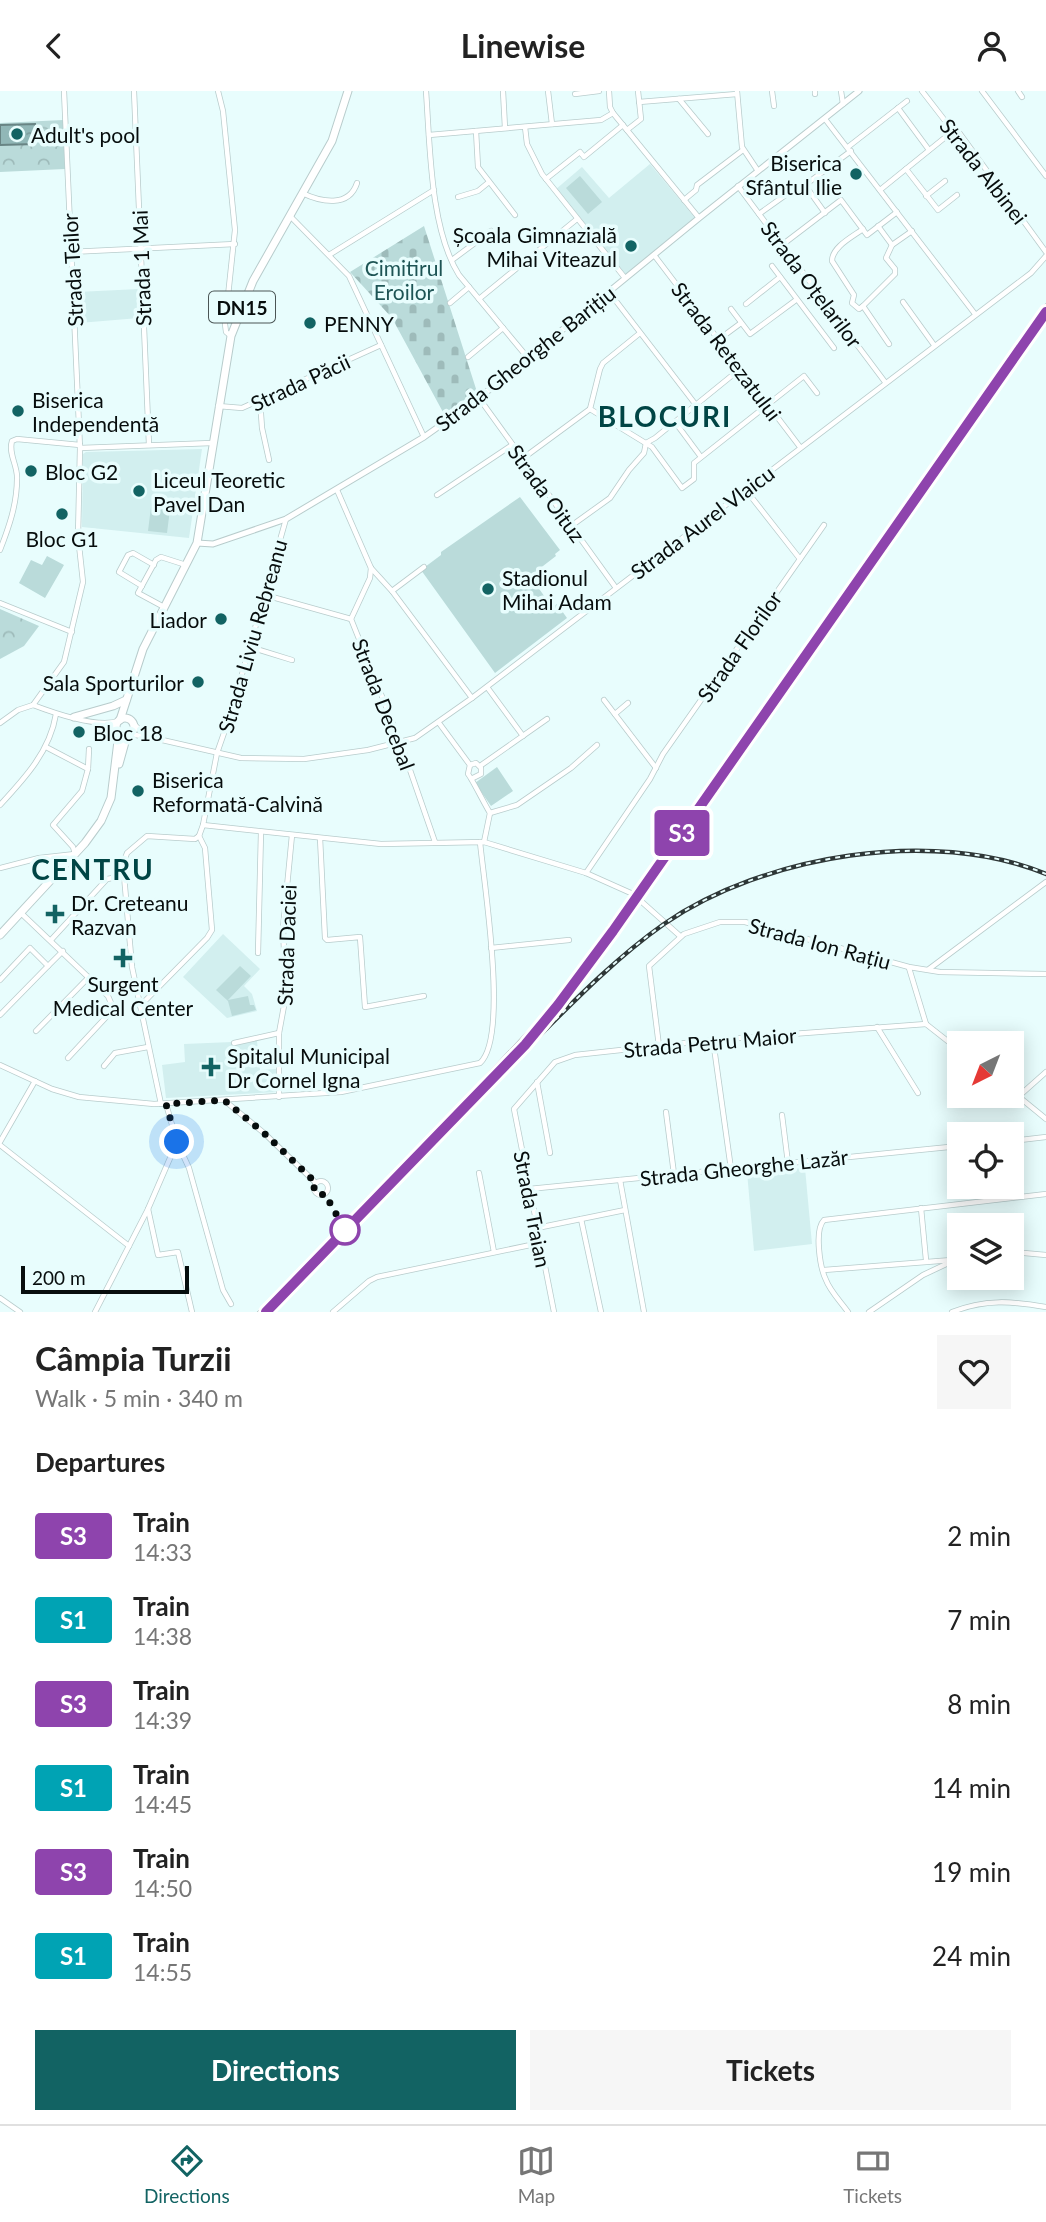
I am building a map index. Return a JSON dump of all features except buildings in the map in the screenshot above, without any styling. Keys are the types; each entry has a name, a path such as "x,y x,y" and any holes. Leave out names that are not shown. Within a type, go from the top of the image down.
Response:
{"main road":[{"name":"DN15","path":"0,935 102,821 111,798 123,733 119,720 143,649 197,543 231,336 253,281 332,141 348,91"},
{"name":"DN15","path":"123,733 132,731 133,723 129,714 130,688"},
{"path":"74,717 126,700"},
{"path":"119,720 125,718 133,723"}],"street":[{"name":"Strada Teilor","path":"33,705 64,662 83,582 78,536 80,447 64,91"},
{"name":"Strada 1 Mai","path":"134,91 149,445"},
{"path":"218,91 235,244 225,324 226,332 231,336"},
{"path":"426,91 436,208 452,260 469,287 528,358"},
{"path":"503,91 505,128"},
{"path":"548,91 552,124"},
{"path":"575,94 599,91"},
{"path":"609,91 613,113 699,218"},
{"path":"546,179 580,152 584,157 625,127 641,119 638,91"},
{"path":"772,91 774,106"},
{"path":"841,91 843,104"},
{"name":"Strada Gheorghe Barițiu","path":"197,543 213,544 286,519 424,437 479,398 859,91"},
{"name":"Strada Albinei","path":"922,91 953,131 958,131 1046,254"},
{"path":"982,91 1046,176"},
{"path":"1018,91 1022,97"},
{"path":"639,102 737,93 743,150 758,171"},
{"path":"679,99 708,134"},
{"path":"759,214 794,189 805,185 906,101"},
{"path":"898,108 929,150"},
{"path":"429,135 601,120 613,113"},
{"path":"825,120 975,314"},
{"path":"525,127 531,157 625,278"},
{"path":"476,131 478,167 515,215"},
{"path":"880,190 953,131"},
{"path":"684,200 696,190 697,185 743,150"},
{"path":"906,169 938,210 957,195"},
{"path":"926,196 945,181"},
{"path":"458,197 478,191 489,182"},
{"path":"302,193 322,201 347,198 355,192 357,183"},
{"path":"805,185 825,213"},
{"name":"Strada Oțelarilor","path":"738,187 885,382"},
{"path":"329,255 434,190"},
{"path":"782,245 841,200 867,235 897,212"},
{"path":"290,215 349,277 424,437"},
{"path":"479,299 577,219"},
{"path":"878,226 892,245"},
{"path":"863,229 831,255 832,261 854,295 852,303 859,309 895,274 895,269 887,258 892,245 912,231"},
{"path":"452,260 491,231"},
{"path":"71,252 235,244"},
{"name":"Strada Aurel Vlaicu","path":"100,723 123,733 217,753 273,760 304,759 401,744 415,739 1031,273 1046,254"},
{"name":"Strada Retezatului","path":"654,255 800,447"},
{"path":"772,267 834,348"},
{"path":"746,304 780,277"},
{"path":"450,303 469,287"},
{"path":"609,292 696,405"},
{"path":"731,309 750,334 796,300"},
{"path":"903,302 934,345"},
{"path":"863,306 889,344"},
{"path":"718,340 741,323"},
{"path":"468,357 503,328"},
{"path":"522,459 590,409 600,369 640,333"},
{"name":"Strada Păcii","path":"218,406 242,408 381,345"},
{"path":"571,526 610,498 644,453 646,443 740,369"},
{"path":"590,409 652,447 682,488 694,479 694,463 804,376 817,393"},
{"name":"Strada Oituz","path":"479,398 616,588"},
{"path":"260,400 262,428 269,460"},
{"path":"675,422 701,457"},
{"path":"0,550 10,526 18,477 10,447 12,441 17,439 80,447 212,443"},
{"path":"437,495 512,445"},
{"path":"745,489 800,559"},
{"path":"337,490 371,568 392,591 472,698"},
{"name":"Strada Liviu Rebreanu","path":"199,836 217,753 286,519"},
{"name":"Strada Florilor","path":"586,873 663,754 824,525"},
{"path":"142,586 118,572 128,555 133,553 154,565"},
{"path":"164,608 138,593 161,557 187,565"},
{"path":"392,591 424,566"},
{"name":"Strada Decebal","path":"371,568 370,578 351,619 401,744 435,842"},
{"path":"265,595 351,619"},
{"path":"0,603 72,632"},
{"path":"250,647 292,660"},
{"path":"487,687 523,736"},
{"path":"604,700 656,768"},
{"path":"615,714 628,703"},
{"path":"0,723 18,710 33,705 56,714 100,723 119,720"},
{"path":"0,805 36,764 53,731 56,714"},
{"path":"480,766 547,719"},
{"path":"133,723 136,729 149,737"},
{"path":"439,723 470,765"},
{"path":"490,813 517,805 571,768 597,745"},
{"path":"46,747 88,769"},
{"path":"0,868 39,857 75,854 73,847 53,825 82,791 88,769 89,749"},
{"path":"470,765 474,763 480,766"},
{"path":"0,1065 52,1089 79,1097 164,1104 365,1089 480,1063 485,1059 493,1035 495,1013 482,842 490,813 477,793 473,778 467,772 470,765"},
{"path":"473,778 481,774 480,766"},
{"path":"203,825 381,844 482,842 586,873 633,894 680,936 649,966 659,1046"},
{"path":"258,953 261,831"},
{"name":"Strada Daciei","path":"279,1097 279,1033 286,995 283,928 292,835"},
{"path":"140,1006 212,930 205,848 199,836 195,839 147,836 124,857 124,876 132,967 148,1047 164,1104 189,1168 223,1290 231,1304"},
{"path":"320,838 325,938 360,937 365,1007 424,996"},
{"path":"51,940 107,879 124,876"},
{"path":"928,969 1046,882"},
{"path":"21,913 63,951 108,996 111,1003 109,1014 68,1058"},
{"name":"Strada Ion Rațiu","path":"680,936 704,925 733,921 909,967 1046,974"},
{"path":"491,948 569,940"},
{"path":"0,980 30,948 48,966"},
{"path":"0,1016 63,951"},
{"path":"909,967 926,1024 947,1041"},
{"path":"36,1031 89,977"},
{"name":"Strada Petru Maior","path":"515,1106 555,1062 565,1057 713,1040 926,1024"},
{"path":"877,1027 918,1093"},
{"path":"234,1043 279,1033"},
{"path":"713,1040 731,1169"},
{"path":"104,1066 115,1053 148,1047"},
{"path":"1024,1092 1046,1072"},
{"path":"34,1081 0,1143 129,1246"},
{"path":"537,1082 550,1153"},
{"path":"224,1100 264,1133 316,1183"},
{"path":"1024,1100 1046,1119"},
{"name":"Strada Traian","path":"515,1106 554,1312"},
{"path":"666,1112 674,1174"},
{"path":"782,1115 788,1163"},
{"path":"1024,1139 1046,1137"},
{"path":"95,1312 148,1209 177,1142"},
{"name":"Strada Gheorghe Lazăr","path":"530,1189 947,1147"},
{"path":"479,1173 494,1252"},
{"path":"620,1180 644,1312"},
{"path":"848,1312 825,1278 818,1236 819,1226 824,1220 1046,1194"},
{"path":"921,1208 926,1260"},
{"path":"148,1209 158,1255 178,1252 192,1312"},
{"path":"537,1228 625,1210"},
{"path":"582,1219 601,1312"},
{"path":"333,1312 377,1277 540,1243"},
{"path":"1024,1252 1046,1253"},
{"path":"824,1270 828,1272 947,1259"},
{"path":"869,1312 947,1262"},
{"path":"0,1298 20,1312"},
{"path":"953,1312 993,1301 1046,1307"}],"shaded area":[{"name":"Școala Gimnazială Mihai Viteazul","path":"650,164 695,218 626,275 555,190 582,167 609,198"},
{"path":"139,289 139,318 79,323 77,292"},
{"name":"Liceul Teoretic Pavel Dan","path":"202,449 189,538 82,527 83,454 86,452"},
{"path":"223,934 260,969 244,986 252,994 257,1011 227,1018 183,977"},
{"name":"Spitalul Municipal Dr Cornel Igna","path":"257,1041 260,1070 276,1069 277,1092 166,1098 162,1065 185,1062 184,1044"},
{"path":"805,1168 812,1244 754,1251 747,1172"}],"green space":[{"path":"63,120 65,169 0,172 0,123"},
{"path":"580,176 602,202 588,214 566,188"},
{"name":"Cimitirul Eroilor","path":"424,226 477,392 444,414 392,318 350,272"},
{"name":"Stadionul Mihai Adam","path":"520,497 560,550 530,576 552,607 557,604 567,618 495,673 421,570 441,555 441,552"},
{"path":"152,499 171,501 167,533 148,531"},
{"path":"47,556 64,565 45,598 19,583 31,560 42,565"},
{"path":"0,609 39,626 24,646 0,659"},
{"path":"497,767 513,791 491,806 475,783"},
{"path":"240,966 251,976 228,1000 248,996 250,1005 254,1005 256,1010 232,1016 228,1001 216,990"}],"water":[{"name":"Adult's pool","path":"35,124 35,144 0,145 0,125"}],"railway":[{"path":"260,1312 548,1012 676,835 1046,306"},
{"path":"534,1041 597,979 664,924 704,900 750,880 799,865 850,855 902,851 953,852 1001,860 1046,874"}],"train":[{"name":"S3","path":"266,1312 525,1045 558,1005 613,931 1046,312"}],"place":[{"name":"Adult's pool","path":"17,134"},
{"name":"Biserica Sfântul Ilie","path":"856,174"},
{"name":"Școala Gimnazială Mihai Viteazul","path":"631,246"},
{"name":"PENNY","path":"310,323"},
{"name":"Biserica Independentă","path":"18,411"},
{"name":"Bloc G2","path":"31,471"},
{"name":"Liceul Teoretic Pavel Dan","path":"139,491"},
{"name":"Bloc G1","path":"62,514"},
{"name":"Stadionul Mihai Adam","path":"488,589"},
{"name":"Liador","path":"221,619"},
{"name":"Sala Sporturilor","path":"198,682"},
{"name":"Bloc 18","path":"79,732"},
{"name":"Biserica Reformată-Calvină","path":"138,791"},
{"name":"Dr. Creteanu Razvan","path":"55,914"},
{"name":"Surgent Medical Center","path":"123,958"},
{"name":"Spitalul Municipal Dr Cornel Igna","path":"211,1067"}],"district":[{"name":"BLOCURI","path":"665,416"},
{"name":"CENTRU","path":"93,869"}],"route":[{"path":"177,1142 166,1104 224,1100 264,1133 316,1183 316,1193 325,1194 345,1230"}]}
